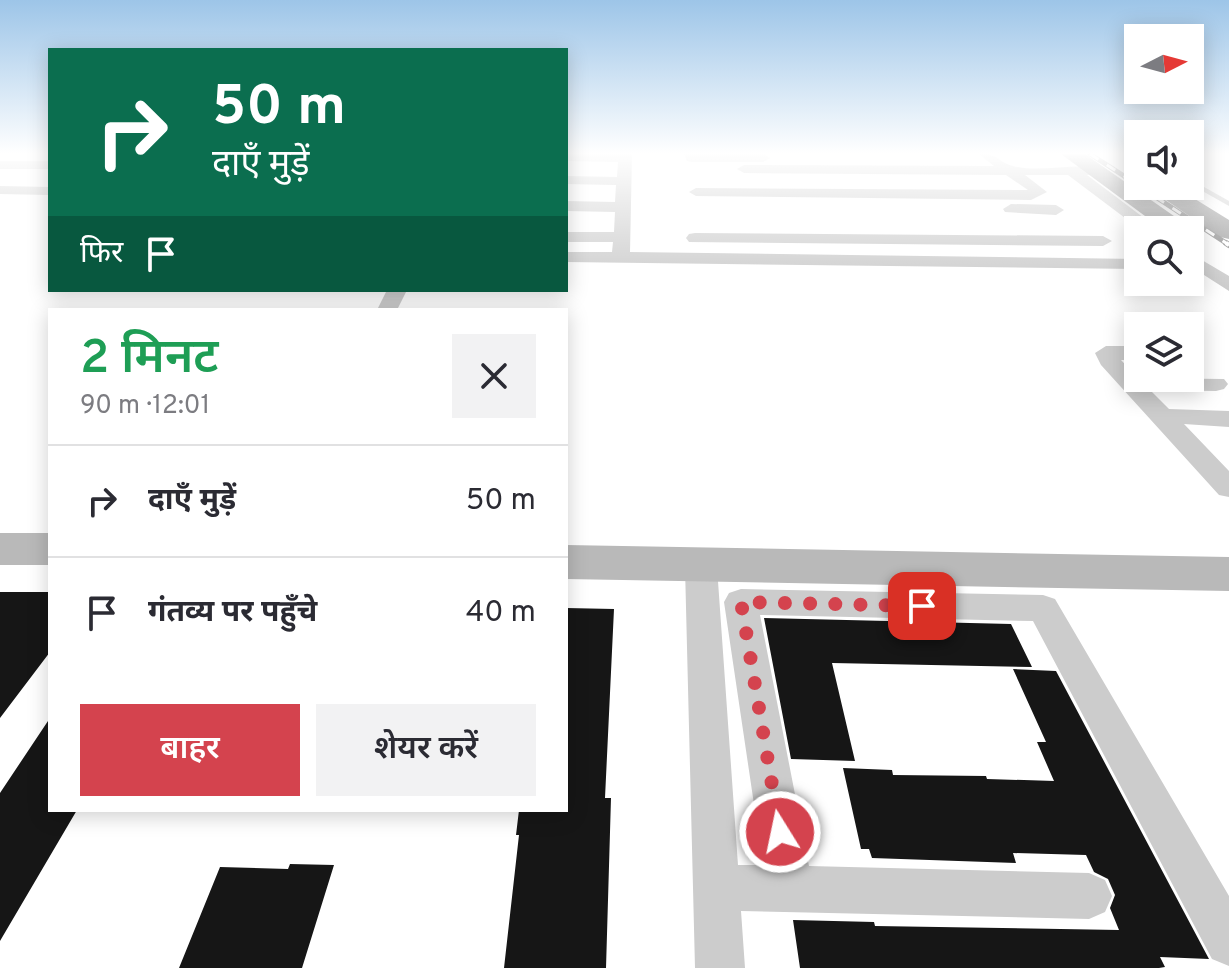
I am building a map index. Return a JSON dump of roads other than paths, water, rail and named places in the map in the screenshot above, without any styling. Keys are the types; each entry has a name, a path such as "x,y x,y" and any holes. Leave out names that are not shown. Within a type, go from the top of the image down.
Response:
{"highway":[{"path":"1138,199 1161,216"},
{"path":"1179,200 1229,231"},
{"path":"1204,246 1229,264"}],"street":[{"path":"568,205 591,199"},
{"path":"568,220 607,199"},
{"path":"568,235 613,199"},
{"path":"621,257 624,199"},
{"path":"695,214 760,199"},
{"path":"987,199 1056,210"},
{"path":"1122,199 1138,216"},
{"path":"695,214 883,223 1082,225"},
{"path":"695,214 895,240 1103,241"},
{"path":"883,223 908,260"},
{"path":"568,257 1124,264"},
{"path":"1204,263 1229,264"},
{"path":"1204,270 1229,285"},
{"path":"1124,353 1106,353 1124,375"},
{"path":"1204,384 1216,384"},
{"path":"1139,392 1229,488"},
{"path":"1162,416 1229,419"},
{"path":"1198,455 1229,456"},
{"path":"0,549 48,549"},
{"path":"568,562 701,567 1229,574"},
{"path":"701,567 720,968"},
{"path":"790,889 741,602 1043,608 1229,942"},
{"path":"717,887 1089,896"}],"railway":[{"path":"1160,200 1229,245 1226,243"}]}
